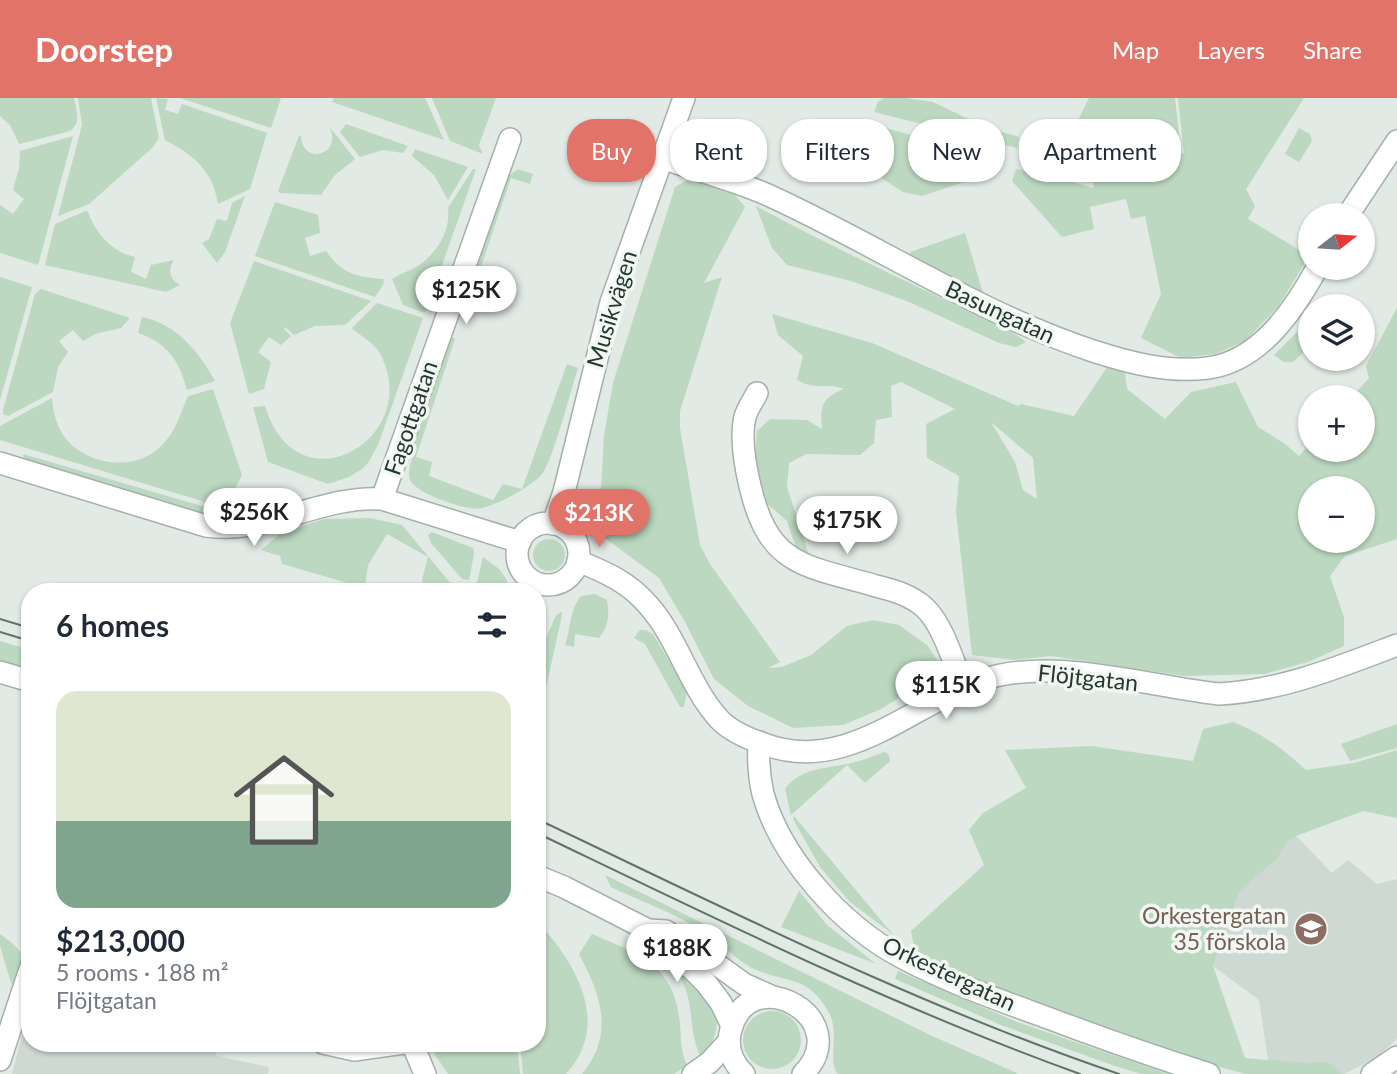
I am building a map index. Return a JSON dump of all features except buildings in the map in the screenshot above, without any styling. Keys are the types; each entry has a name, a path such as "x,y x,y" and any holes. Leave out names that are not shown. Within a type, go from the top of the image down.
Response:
{"street":[{"name":"Musikvägen","path":"553,524 564,492 611,302 684,98"},
{"name":"Fagottgatan","path":"382,499 510,139"},
{"path":"1356,203 1397,141"},
{"name":"Basungatan","path":"663,158 766,194 1037,332 1115,358 1155,367 1208,368 1233,361 1255,348 1280,323 1310,280"},
{"path":"757,393 745,417 744,446 747,476 757,514 769,538 785,555 806,564 904,593 925,608 942,634 964,688"},
{"path":"0,463 181,519 226,529 250,527 355,500 382,499 520,542"},
{"path":"532,583 519,565 520,542 526,532 536,526 553,524 572,534 578,547 578,561 567,578 546,589"},
{"name":"Flöjtgatan","path":"578,561 611,574 647,603 667,631 720,720 742,735 794,751 834,749 862,741 964,688 998,676 1028,671 1059,671 1219,694 1244,693 1314,675 1397,645"},
{"path":"0,672 21,678"},
{"name":"Orkestergatan","path":"759,742 758,764 763,794 783,838 799,864 825,895 869,937 901,957 999,1000 1209,1074"},
{"path":"546,880 648,930 666,931 744,984 795,1003 811,1019 817,1034 811,1068"},
{"path":"648,930 658,944 692,969 721,1003 730,1033 732,1056 744,1074"},
{"path":"0,1059 21,996"},
{"path":"693,1074 710,1062 741,1011 756,1001 774,997"},
{"path":"415,1052 425,1074"},
{"path":"1372,1074 1397,1057"}],"shaded area":[{"name":"Orkestergatan 35 förskola","path":"1296,836 1332,873 1348,860 1377,884 1397,879 1397,1039 1376,1058 1344,1074 1270,1074 1259,1000 1213,966 1239,892 1275,861 1288,842"},
{"path":"21,1040 21,1052 215,1052 217,1056 269,1067 268,1074 12,1074"}],"green space":[{"path":"0,98 74,98 76,124 70,131 19,144 10,125 0,116"},
{"path":"78,98 151,98 159,138 152,148 89,204 58,216 82,125"},
{"path":"156,98 168,99 165,110 178,114 182,104 267,133 250,189 218,204 212,182 200,165 165,140"},
{"path":"180,98 281,98 271,128"},
{"path":"334,98 425,98 444,140 332,102"},
{"path":"432,98 496,98 479,145 483,154 450,141"},
{"path":"884,98 905,98 933,102 968,119 908,121 874,112 878,102"},
{"path":"1089,98 1175,98 1177,119 1079,119"},
{"path":"1178,98 1304,98 1246,189 1255,206 1248,219 1298,249 1298,274 1278,307 1245,341 1215,354 1181,358 1141,338 1161,294 1145,216 1131,219 1126,199 1090,207 1094,229 1062,237 1012,181 1016,169 1019,170 1019,182 1073,182 1093,188 1094,182 1181,182 1181,153 1184,153"},
{"path":"346,124 408,146 403,153 383,150 360,157 340,132"},
{"path":"328,125 355,159 334,176 321,195 280,193 278,191 299,136 309,152 322,153 332,143"},
{"path":"1299,128 1310,134 1312,141 1299,162 1285,154"},
{"path":"894,130 908,134 908,182 964,182 922,196 903,192 888,182 894,182"},
{"path":"1005,133 1019,137 1017,148 1005,145"},
{"path":"73,136 38,265 0,253 0,205 13,214 24,199 13,190 20,151"},
{"path":"415,149 468,167 448,200 434,175 412,156"},
{"path":"473,169 476,169 425,313 403,305 392,279 418,266 437,248 445,233 448,208"},
{"path":"518,169 533,174 530,184 511,178 472,293 465,290 505,178"},
{"path":"684,182 698,182 733,193 745,207 704,283 722,277 680,411 680,428 700,545 710,564 780,662 768,668 782,667 811,655 847,626 873,620 899,625 927,645 944,670 881,709 843,725 793,728 748,706 714,679 659,578 605,538 595,527 593,516 601,488 604,436 613,383 675,187"},
{"path":"245,196 225,252 217,263 202,243 209,239 217,219 227,221 232,203"},
{"path":"275,202 318,215 320,233 305,238 310,256 326,251 338,265 351,273 384,279 375,297 255,256"},
{"path":"756,206 1015,334 1026,342 1016,347 999,343 909,302 851,281 787,265 772,248"},
{"path":"86,211 106,241 119,251 135,257 131,272 146,279 151,265 174,260 171,274 180,285 166,292 45,265 55,224"},
{"path":"965,233 983,293 910,255 910,252"},
{"path":"254,261 371,301 345,325 315,326 294,335 285,327 291,336 281,345 269,337 258,352 271,362 264,389 249,394 230,323"},
{"path":"0,277 32,287 0,400"},
{"path":"41,289 130,318 121,328 95,334 83,341 73,330 59,341 68,352 58,367 53,392 8,416 3,414 3,410 35,294"},
{"path":"377,303 423,318 378,445 368,463 349,477 328,484 268,462 253,407 265,406 281,438 303,455 328,459 352,451 373,434 386,411 389,383 379,352 352,328"},
{"path":"1397,308 1397,539 1375,546 1375,476 1298,476 1298,553 1354,553 1345,556 1330,576 1344,617 1344,646 1308,662 1265,674 1184,676 1051,656 1014,660 972,655 956,512 959,476 927,458 926,424 955,409 901,382 891,386 892,417 876,420 874,443 860,455 806,454 789,463 787,487 809,555 796,548 787,521 764,501 755,460 757,431 770,419 807,420 822,429 821,415 826,400 844,389 810,385 797,380 803,356 778,335 772,314 872,343 1018,406 1021,404 1074,416 1108,366 1125,373 1127,389 1165,419 1191,392 1236,382 1258,427 1298,455 1298,462 1375,462 1375,385 1363,385 1369,378 1367,371 1375,371 1375,349","holes":["991,422 1033,458 1037,499 1023,490 1015,462"]},
{"path":"142,317 166,326 186,341 215,381 187,390 171,354 157,342 138,333"},
{"path":"1298,331 1298,357 1293,362 1284,362 1274,355"},
{"path":"450,336 455,339 416,457 432,462 429,476 493,500 503,484 522,489 482,508 475,509 443,501 422,491 410,480 410,464 415,449 410,448"},
{"path":"567,364 578,368 556,441 542,474 522,489"},
{"path":"213,389 242,475 225,508 0,440 0,426 52,398 60,430 76,448 99,460 137,460 149,455 165,442 188,396"},
{"path":"23,454 226,513 227,516 192,510 36,463 24,458"},
{"path":"370,518 402,525 450,583 422,583 428,557 387,534 368,565 366,583 348,583 282,564 280,556 261,550 281,533 324,519"},
{"path":"432,532 473,548 469,580 462,579 431,543 428,535"},
{"path":"549,539 560,544 565,555 560,566 549,571 538,566 533,555 538,544"},
{"path":"483,557 499,569 507,580 507,583 477,583"},
{"path":"595,594 607,600 608,620 602,634 599,638 575,634 574,647 565,645 577,602 581,596"},
{"path":"562,612 546,687 546,638 556,615"},
{"path":"640,630 653,634 687,691 684,707 680,707 645,644 634,638"},
{"path":"0,641 21,647 21,670 0,664"},
{"path":"1233,722 1272,742 1306,770 1354,763 1397,750 1397,818 1363,811 1296,836 1288,842 1275,861 1239,892 1213,966 1245,1058 1328,1062 1342,1074 1245,1074 1150,1047 916,958 911,931 984,865 969,830 983,813 1026,788 1005,750 1092,746 1193,761 1203,729"},
{"path":"1397,724 1397,748 1350,761 1341,744"},
{"path":"885,752 890,761 865,783 847,765 791,815 785,789 798,777"},
{"path":"794,816 895,936 849,901 820,867 793,819"},
{"path":"605,875 930,1035 1019,1074 837,1074 833,1060 832,1019 813,992 796,982 756,970 689,923 611,887"},
{"path":"799,891 827,925 876,964 781,927"},
{"path":"546,932 564,956 583,994 587,1015 586,1035 580,1055 566,1074 523,1074 521,1052 546,1052"},
{"path":"0,934 21,954 21,968 14,985 11,983 0,946"},
{"path":"592,934 637,954 660,972 668,984 675,998 687,1065 674,1074 582,1074 599,1044 601,1029 598,999 579,954"},
{"path":"670,963 704,994 716,1016 712,1043 701,1058 693,1033 689,999"},
{"path":"898,971 1017,1022 1168,1074 1141,1074 1001,1025 895,979"},
{"path":"772,1011 783,1013 796,1024 801,1040 799,1051 788,1064 772,1069 761,1067 748,1056 743,1040 745,1029 756,1016"},
{"path":"434,1052 518,1052 520,1074 448,1074"}],"tram line":[{"path":"0,619 21,625"},
{"path":"0,632 21,638"},
{"path":"546,823 897,987 970,1018 1119,1074"},
{"path":"546,837 874,991 1080,1074"}],"place":[{"name":"Orkestergatan 35 förskola","path":"1311,929"}]}
